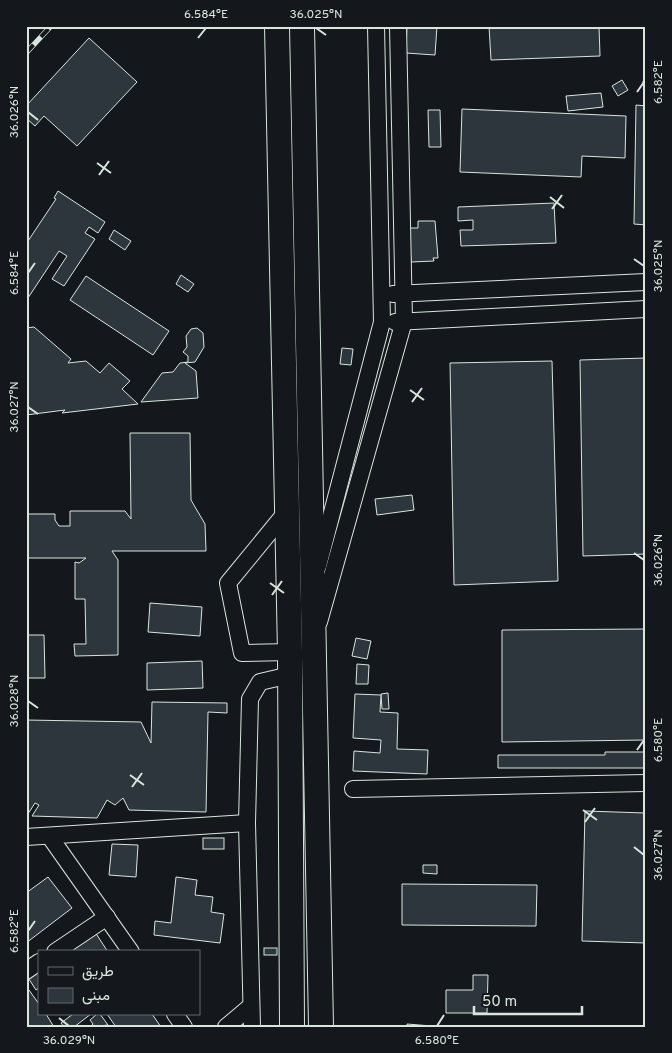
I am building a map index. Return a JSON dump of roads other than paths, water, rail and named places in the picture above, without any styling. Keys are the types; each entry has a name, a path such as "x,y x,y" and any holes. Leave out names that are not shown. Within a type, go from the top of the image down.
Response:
{"highway":[{"path":"277,26 290,663 292,1027"},
{"path":"302,26 321,1027"}],"street":[{"path":"314,582 382,322 376,26"},
{"path":"315,637 404,321 398,26"},
{"path":"382,294 646,282"},
{"path":"382,322 646,309"},
{"path":"287,511 228,583 242,653 290,663"},
{"path":"252,1027 247,823 250,699 260,682 290,663"},
{"path":"353,789 646,783"},
{"path":"26,837 50,837 247,823"},
{"path":"50,837 130,950"},
{"path":"58,950 106,917"},
{"path":"26,971 38,963"},
{"path":"226,1027 251,1006"},
{"path":"176,1016 184,1027"}],"railway":[{"path":"26,53 51,26"}]}
